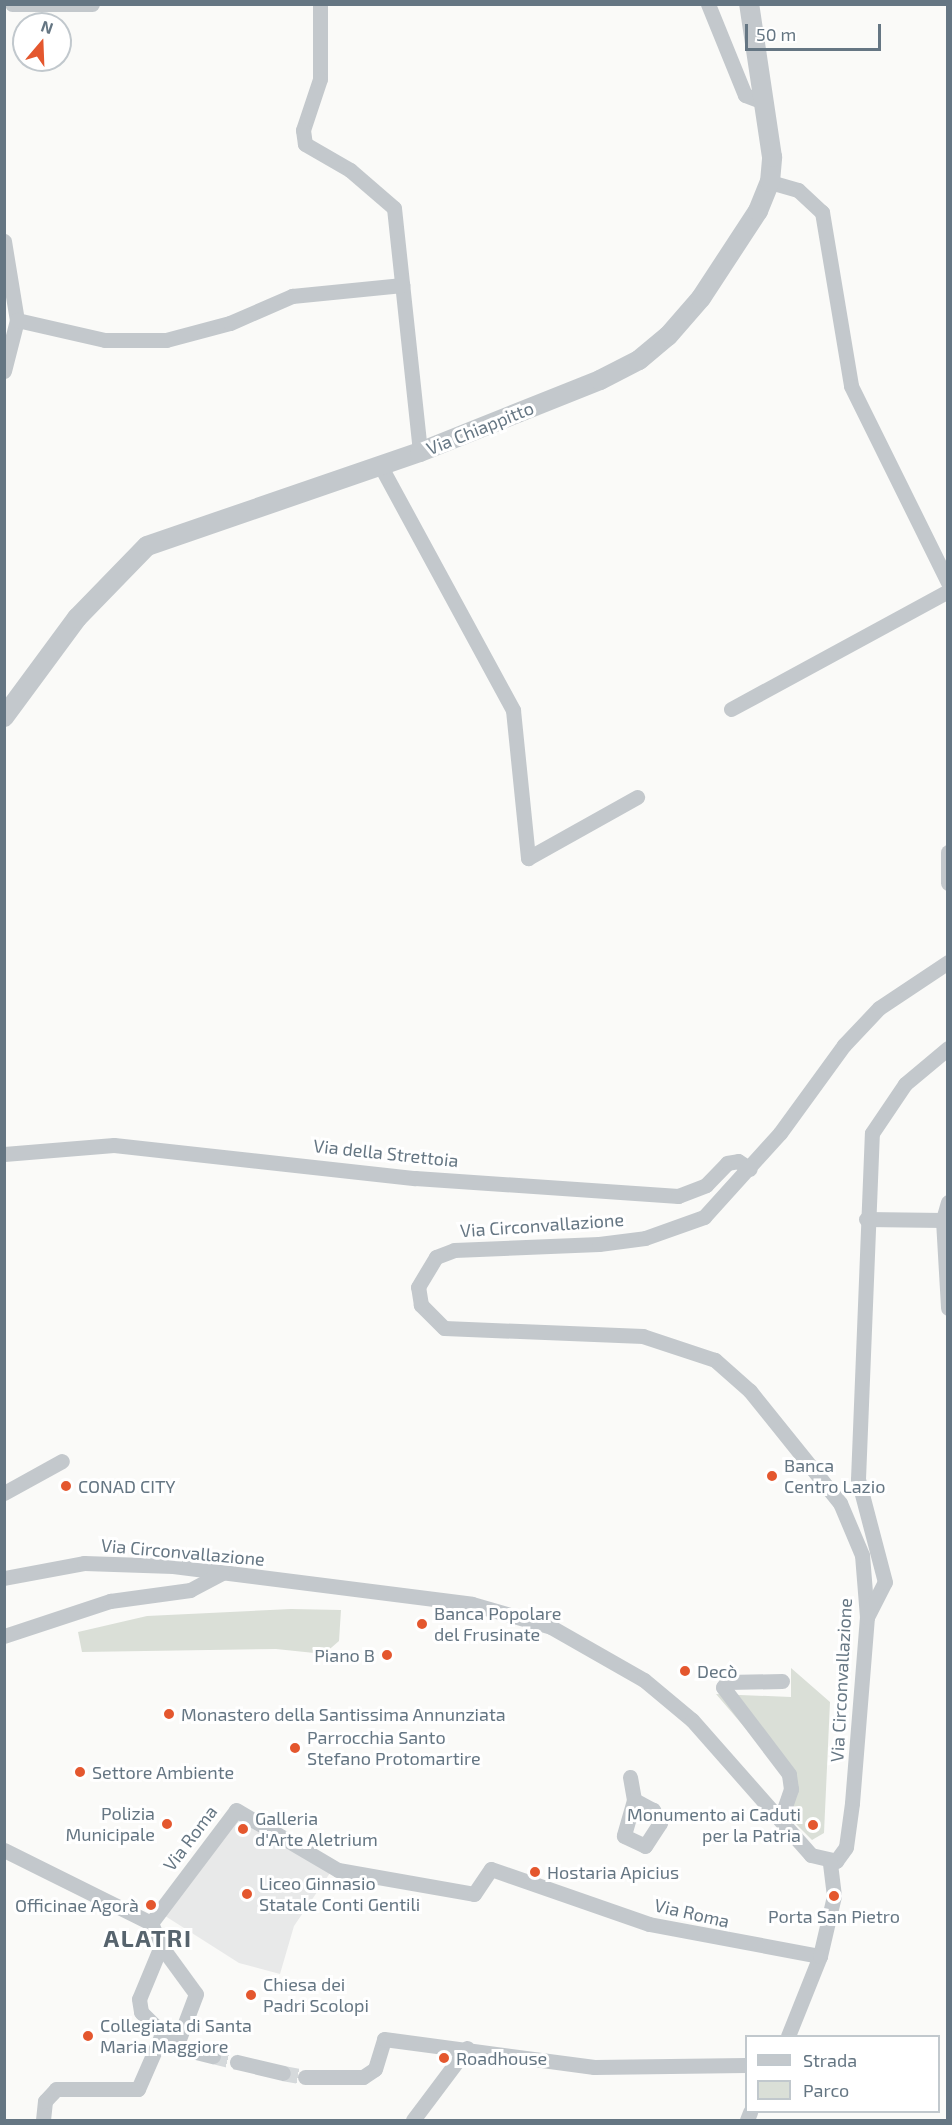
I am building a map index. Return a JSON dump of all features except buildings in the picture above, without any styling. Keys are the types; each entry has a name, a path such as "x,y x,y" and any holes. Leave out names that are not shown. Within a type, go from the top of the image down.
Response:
{"street":[{"path":"12,4 92,4"},
{"path":"320,4 320,79 303,130 305,144 350,170 394,208 420,452"},
{"path":"708,4 745,95 763,102"},
{"name":"Via Chiappitto","path":"4,717 77,618 147,546 420,452 639,360 701,298 758,211 770,182 772,157 749,4"},
{"path":"770,182 798,190 822,212 851,386 948,582"},
{"path":"4,241 17,320 4,370"},
{"path":"17,320 105,340 166,340 231,323 292,296 402,285"},
{"path":"380,465 513,710 528,858 637,797"},
{"path":"730,709 948,591"},
{"path":"948,852 948,883"},
{"name":"Via Circonvallazione","path":"4,1578 84,1563 177,1567 472,1604 579,1639 644,1680 692,1720 781,1818 811,1855 830,1863 846,1847 867,1617 862,1555 840,1503 750,1391 715,1360 643,1336 466,1333 444,1328 421,1305 418,1287 436,1257 454,1250 645,1238 704,1217 750,1169 879,1008 948,962"},
{"path":"867,1617 885,1582 858,1479 866,1219 877,1123 905,1084 948,1048"},
{"name":"Via della Strettoia","path":"4,1154 114,1145 415,1178 678,1196 706,1185 727,1162 738,1161 750,1169"},
{"path":"948,1202 943,1220 948,1308"},
{"path":"866,1219 943,1220"},
{"path":"4,1493 62,1461"},
{"path":"176,1592 184,1581 177,1567"},
{"path":"4,1636 57,1615 176,1592 222,1573"},
{"path":"781,1818 791,1789 789,1774 723,1688 727,1682 782,1681"},
{"path":"630,1777 634,1800"},
{"name":"Via Roma","path":"151,1923 236,1810 338,1870 474,1894 491,1869 650,1924 820,1956"},
{"path":"4,1850 151,1923 161,1946 196,1994 176,2048"},
{"path":"789,2035 820,1956 834,1896 830,1863"},
{"path":"161,1946 138,2007 176,2048 213,2056"},
{"path":"44,2121 45,2101 56,2089 138,2089 162,2034"},
{"path":"305,2077 363,2077 375,2069 384,2039 467,2048 594,2067 745,2065"},
{"path":"413,2121 448,2079 467,2048"},
{"path":"237,2062 279,2072"}],"shaded area":[{"name":"Liceo Ginnasio Statale Conti Gentili","path":"237,1815 330,1873 294,1926 280,1974 239,1963 162,1914"}],"green space":[{"path":"291,1609 341,1610 339,1641 324,1654 276,1649 82,1652 78,1632 147,1616"},
{"path":"791,1668 830,1702 824,1833 812,1840 789,1817 783,1772 716,1694 791,1697"}],"tunnel":[{"path":"213,2056 237,2062"},
{"path":"283,2073 305,2077"}],"place":[{"name":"Banca Centro Lazio","path":"772,1476"},
{"name":"CONAD CITY","path":"66,1486"},
{"name":"Banca Popolare del Frusinate","path":"422,1624"},
{"name":"Piano B","path":"387,1655"},
{"name":"Decò","path":"685,1671"},
{"name":"Monastero della Santissima Annunziata","path":"169,1714"},
{"name":"Parrocchia Santo Stefano Protomartire","path":"295,1748"},
{"name":"Settore Ambiente","path":"80,1772"},
{"name":"Polizia Municipale","path":"167,1824"},
{"name":"Monumento ai Caduti per la Patria","path":"813,1825"},
{"name":"Galleria d'Arte Aletrium","path":"243,1829"},
{"name":"Hostaria Apicius","path":"535,1872"},
{"name":"Liceo Ginnasio Statale Conti Gentili","path":"247,1894"},
{"name":"Porta San Pietro","path":"834,1896"},
{"name":"Officinae Agorà","path":"151,1905"},
{"name":"Chiesa dei Padri Scolopi","path":"251,1995"},
{"name":"Collegiata di Santa Maria Maggiore","path":"88,2036"},
{"name":"Roadhouse","path":"444,2058"}],"district":[{"name":"ALATRI","path":"148,1938"}]}
